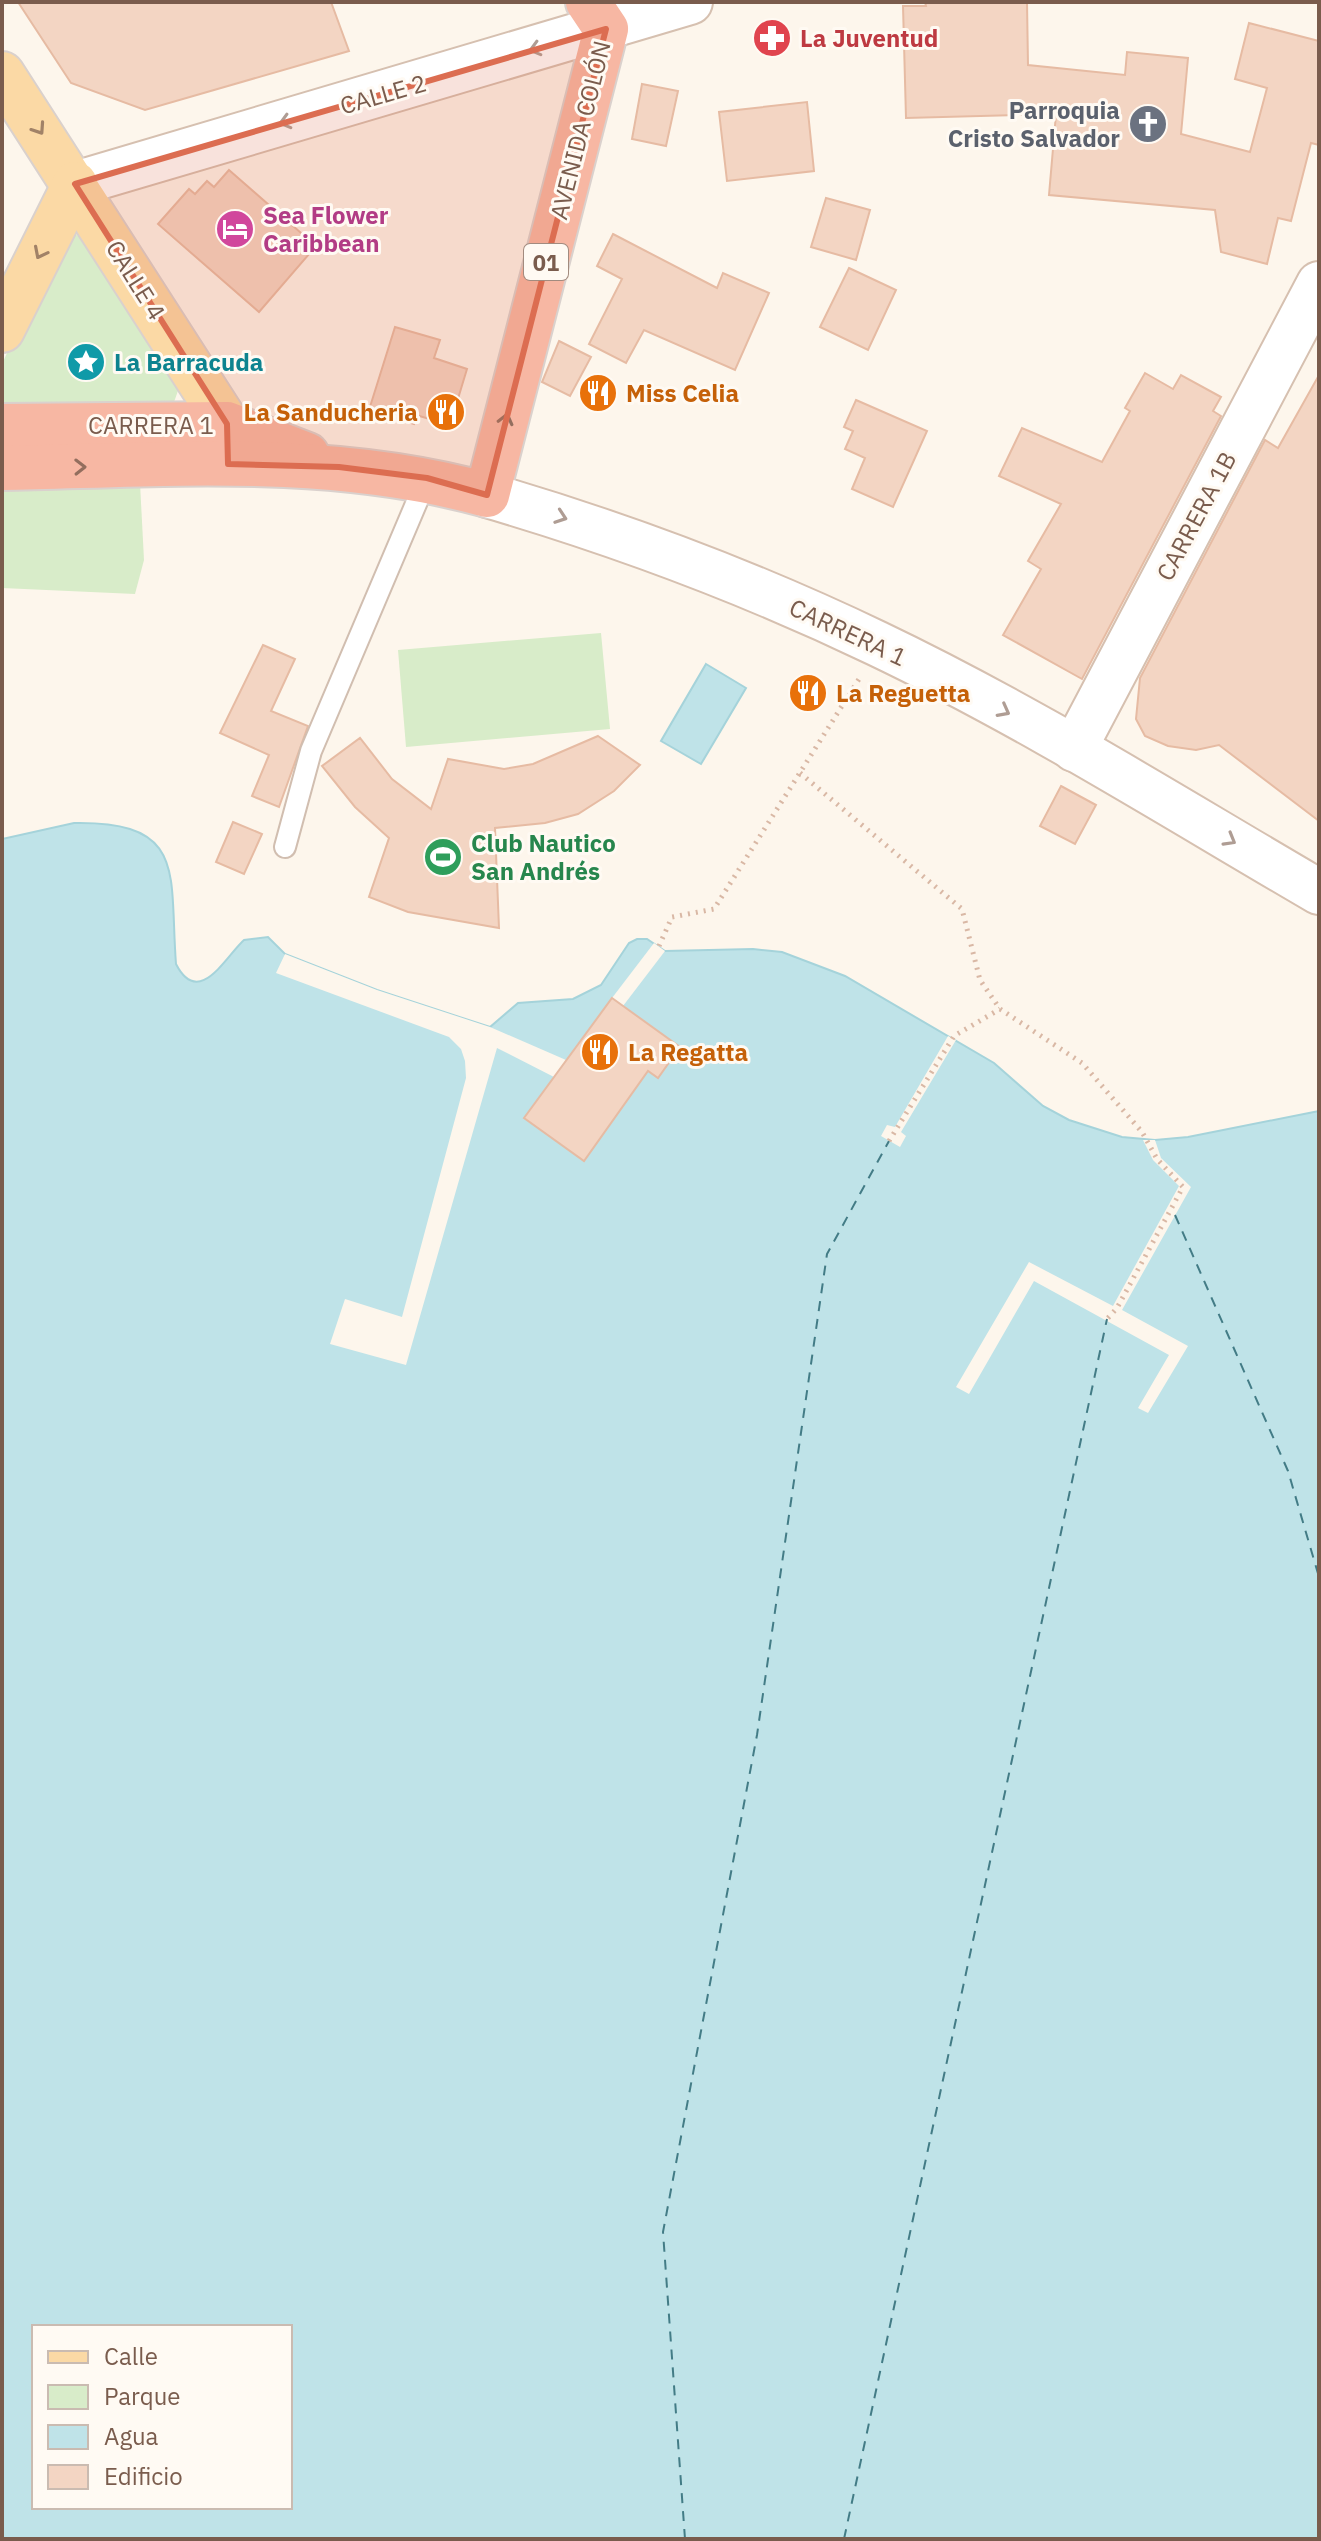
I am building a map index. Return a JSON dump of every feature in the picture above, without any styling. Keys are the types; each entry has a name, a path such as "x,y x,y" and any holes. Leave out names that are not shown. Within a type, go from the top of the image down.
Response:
{"highway":[{"name":"AVENIDA COLÓN","path":"487,495 597,15"},
{"name":"CARRERA 1","path":"2,426 228,444 339,467 427,478 487,495"},
{"name":"CARRERA 1","path":"2,468 228,444"}],"main road":[{"name":"CALLE 4","path":"2,74 75,184 228,444"},
{"path":"2,330 75,184"}],"street":[{"name":"CALLE 2","path":"75,184 597,15 690,2"},
{"name":"CARRERA 1B","path":"1074,749 1319,284"},
{"name":"CARRERA 1","path":"487,495 715,572 878,643 1074,749 1319,892"}],"lane":[{"path":"285,847 311,751 427,478"}],"path":[{"path":"659,946 672,917 714,909 878,643"},
{"path":"800,773 962,909 980,980 1000,1009 1082,1063 1142,1132 1157,1159 1183,1187 1173,1214 1107,1319"},
{"path":"889,1141 954,1036 1000,1009"}],"highlighted area":[{"path":"606,29 487,495 427,478 339,467 228,464 227,424 75,184"}],"green space":[{"path":"72,234 84,237 179,388 174,402 160,408 2,407 2,364 53,252"},
{"path":"140,483 144,560 135,594 2,588 2,484"},
{"path":"601,633 610,729 406,747 398,650"}],"water":[{"path":"706,664 746,688 701,764 661,741"},
{"path":"74,823 111,825 137,832 155,843 165,859 171,879 176,964 185,977 194,981 212,975 244,940 268,937 285,954 377,990 490,1027 518,1003 573,999 601,985 629,943 637,939 647,939 665,951 753,949 782,952 845,976 994,1063 1043,1106 1069,1120 1122,1137 1155,1140 1188,1137 1319,1111 1319,2539 2,2539 2,839"}],"pier":[{"path":"654,943 665,951 623,1006 612,998"},
{"path":"285,954 377,990 490,1027 566,1060 554,1077 497,1048 406,1365 330,1344 345,1299 402,1317 466,1078 465,1061 461,1049 449,1037 276,973"},
{"path":"948,1036 956,1040 901,1132 906,1136 900,1147 881,1136 887,1125 895,1127"},
{"path":"1143,1140 1155,1140 1161,1158 1191,1187 1122,1310 1188,1346 1148,1413 1138,1408 1169,1355 1034,1281 969,1394 956,1387 1029,1262 1113,1306 1179,1186 1153,1160"}],"building":[{"path":"18,2 331,2 349,51 145,110 71,83"},
{"path":"925,2 1027,2 1028,65 1125,75 1127,52 1188,58 1181,134 1250,152 1267,88 1235,79 1249,23 1319,41 1319,145 1311,143 1291,221 1278,218 1267,264 1221,252 1215,210 1049,195 1056,114 906,118 903,6 926,6"},
{"path":"642,84 678,91 666,146 632,139"},
{"path":"807,102 814,171 727,181 719,112"},
{"path":"229,170 316,246 259,312 158,224 189,189 195,194 207,181 214,187"},
{"path":"826,198 870,210 856,260 811,247"},
{"path":"613,234 717,288 723,273 769,293 735,370 644,330 626,363 589,344 622,279 597,266"},
{"path":"849,268 896,290 868,350 820,327"},
{"path":"395,327 440,340 434,358 467,369 450,425 416,415 414,424 369,410"},
{"path":"559,341 591,357 570,396 542,382"},
{"path":"1145,373 1173,389 1181,375 1221,397 1213,411 1221,416 1082,679 1003,635 1041,569 1028,561 1061,504 999,476 1022,428 1102,462 1130,411 1125,408"},
{"path":"1319,375 1319,821 1219,745 1196,750 1168,746 1145,736 1136,719 1140,678 1265,440 1278,448"},
{"path":"856,400 927,431 893,507 852,489 865,458 845,449 853,431 844,427"},
{"path":"263,645 295,659 271,711 308,726 279,807 252,796 269,755 220,733"},
{"path":"598,736 640,765 614,791 578,814 545,823 495,828 499,928 408,912 369,897 389,838 355,807 322,766 360,738 392,779 431,809 448,759 504,769 533,764"},
{"path":"1061,786 1096,805 1075,844 1040,826"},
{"path":"233,822 262,834 244,874 216,862"},
{"path":"612,998 680,1047 658,1078 648,1071 584,1161 524,1118"}],"ferry route":[{"path":"685,2539 663,2232 757,1735 827,1254 889,1141"},
{"path":"1175,1215 1288,1471 1319,1577"},
{"path":"844,2539 1107,1319"}],"place":[{"name":"La Juventud","path":"772,38"},
{"name":"Parroquia Cristo Salvador","path":"1148,124"},
{"name":"Sea Flower Caribbean","path":"235,229"},
{"name":"La Barracuda","path":"86,362"},
{"name":"Miss Celia","path":"598,393"},
{"name":"La Sanducheria","path":"446,412"},
{"name":"La Reguetta","path":"808,693"},
{"name":"Club Nautico San Andrés","path":"443,857"},
{"name":"La Regatta","path":"600,1052"}]}
